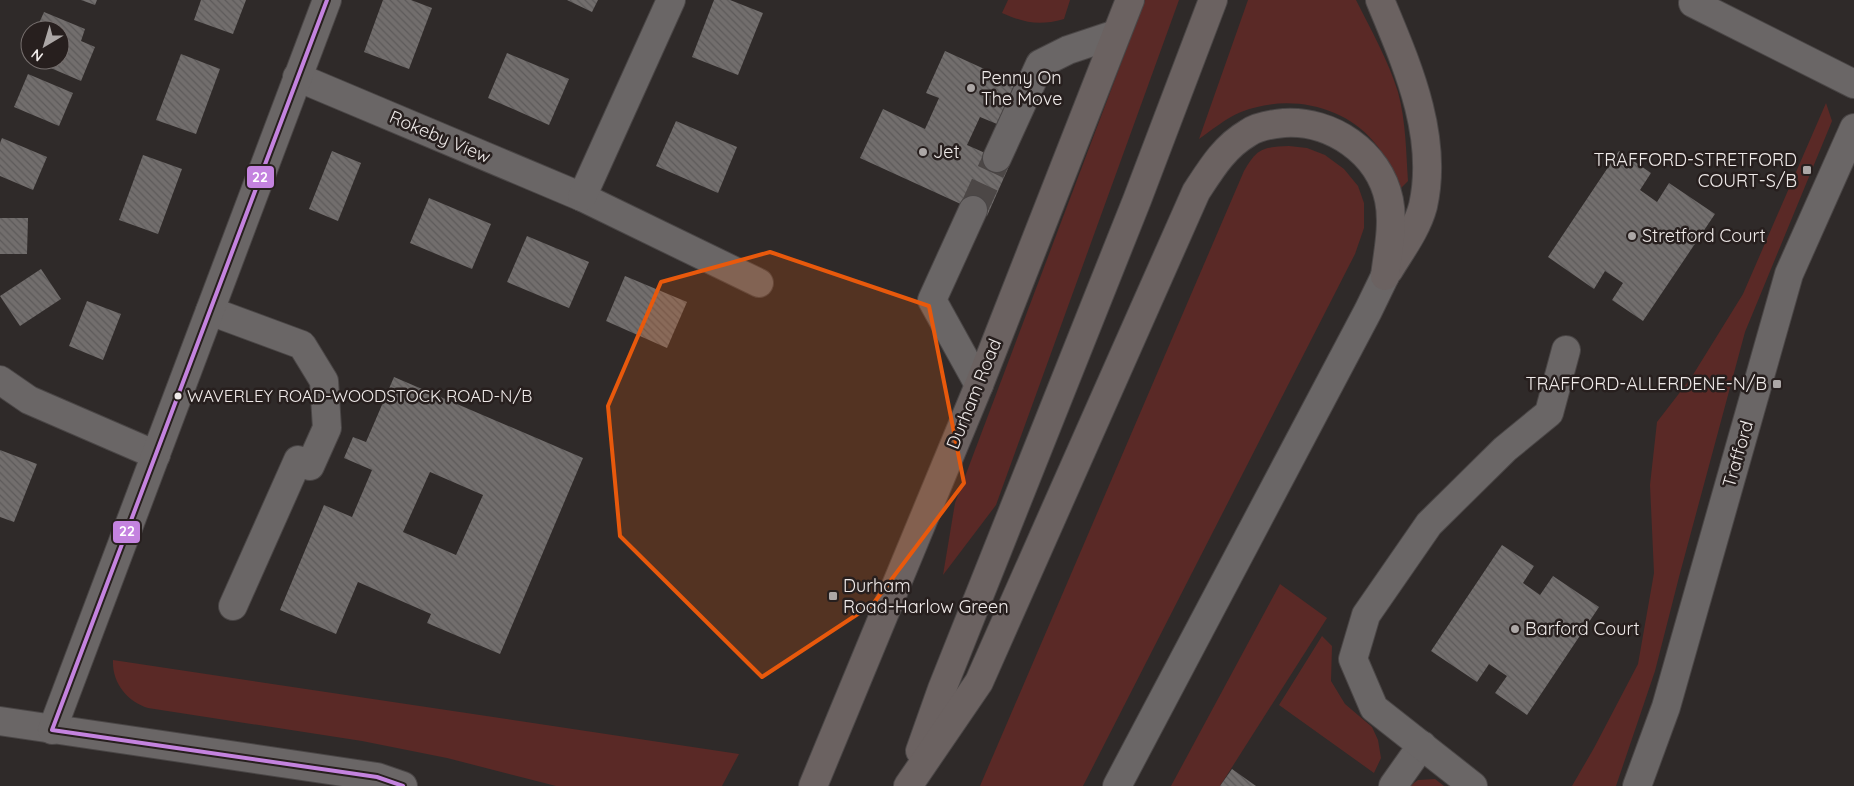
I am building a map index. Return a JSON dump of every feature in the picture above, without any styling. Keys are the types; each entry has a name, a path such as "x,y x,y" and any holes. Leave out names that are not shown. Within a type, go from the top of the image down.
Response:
{"main road":[{"name":"Durham Road","path":"813,786 979,385 1130,0"},
{"path":"907,786 942,689 1130,218 1213,0"},
{"path":"1380,0 1403,57 1420,108 1426,141 1426,179 1422,206 1413,231 1385,276"},
{"path":"907,786 979,682 1196,192 1214,163 1225,150 1249,132 1273,124 1300,122 1323,127 1343,137 1365,155 1380,175 1389,200 1390,231 1385,276"}],"street":[{"path":"52,730 327,0"},
{"path":"582,197 671,0"},
{"path":"1693,3 1854,84"},
{"path":"997,158 1040,64 1068,50 1116,34"},
{"name":"Rokeby View","path":"297,77 582,197 759,283"},
{"name":"Trafford","path":"1637,786 1666,706 1789,274 1854,128"},
{"path":"973,210 932,300 979,385"},
{"path":"1117,786 1368,312 1385,276"},
{"path":"210,310 302,345 324,381 327,428 310,466 298,460 233,606"},
{"path":"1472,786 1374,708 1353,659 1366,615 1429,524 1505,449 1549,412 1566,350"},
{"path":"0,380 29,400 156,455"},
{"path":"1,725 52,730 377,777 403,786"},
{"path":"1393,786 1422,746"}],"highlighted area":[{"path":"770,252 929,306 964,483 873,604 762,677 620,536 608,406 661,282"}],"shaded area":[{"path":"1008,0 1070,0 1064,19 1039,23 1025,21 1002,13"},
{"path":"1145,0 1179,0 996,505 943,575 955,503"},
{"path":"1248,0 1356,0 1384,57 1401,103 1408,181 1401,188 1382,153 1361,129 1330,111 1312,106 1276,104 1258,107 1230,117 1199,139"},
{"path":"1826,103 1832,121 1745,332 1655,671 1616,786 1572,786 1638,664 1654,573 1650,485 1657,422 1691,378 1743,294"},
{"path":"1289,146 1307,148 1325,155 1344,169 1358,186 1364,203 1364,228 1355,254 1083,786 980,786 1244,171 1257,153 1262,150"},
{"path":"1280,584 1327,618 1220,786 1171,786"},
{"path":"1322,636 1332,646 1331,681 1345,704 1372,727 1378,740 1381,758 1374,773 1279,705"},
{"path":"113,660 739,754 722,786 556,786 447,758 362,741 148,708 134,701 122,690 115,676"},
{"path":"1435,779 1444,786 1410,786 1418,780"}],"building":[{"path":"81,0 97,0 95,5"},
{"path":"201,0 246,0 233,34 194,20"},
{"path":"383,0 411,0 432,8 409,69 364,52"},
{"path":"567,0 598,0 592,12"},
{"path":"714,0 730,0 763,13 738,75 692,57"},
{"path":"44,12 63,20 40,20"},
{"path":"70,23 85,29 81,41 95,47 81,81 55,70 70,70"},
{"name":"Jet","path":"945,51 1015,83 997,124 980,117 967,145 1010,164 987,216 860,158 883,109 925,129 939,98 926,93"},
{"path":"507,53 569,79 549,125 488,98"},
{"path":"181,54 220,69 196,134 156,120"},
{"path":"28,74 73,93 59,126 14,107"},
{"path":"676,121 737,147 718,193 656,166"},
{"path":"2,138 47,157 33,190 0,176 0,143"},
{"path":"332,151 361,163 338,221 309,209"},
{"name":"Stretford Court","path":"1619,151 1651,173 1640,190 1657,202 1669,183 1715,214 1643,321 1612,300 1623,283 1605,271 1594,289 1548,257"},
{"path":"143,155 182,169 158,234 119,220"},
{"path":"429,198 491,224 472,269 410,243"},
{"path":"0,218 28,218 27,254 0,254"},
{"path":"527,236 589,262 569,308 507,282"},
{"path":"41,269 61,299 20,326 0,296"},
{"path":"625,276 687,302 667,348 606,321"},
{"path":"87,301 121,314 103,360 69,346"},
{"path":"394,377 583,458 500,654 427,623 431,614 358,582 336,634 280,610 324,505 352,517 372,470 344,458 353,437 366,442","holes":["430,472 483,495 456,555 403,532"]},
{"path":"0,450 37,464 14,522 0,517"},
{"name":"Barford Court","path":"1502,545 1534,566 1523,583 1540,595 1553,576 1599,607 1527,715 1495,693 1507,676 1489,664 1477,682 1431,651"},
{"path":"1232,769 1256,786 1220,786"}],"tunnel":[{"path":"973,210 997,158"}],"transit line":[{"name":"22","path":"327,0 52,730 377,777 403,786"}],"place":[{"name":"Penny On The Move","path":"971,88"},
{"name":"Jet","path":"923,152"},
{"name":"TRAFFORD-STRETFORD COURT-S/B","path":"1807,170"},
{"name":"Stretford Court","path":"1632,236"},
{"name":"TRAFFORD-ALLERDENE-N/B","path":"1777,384"},
{"name":"WAVERLEY ROAD-WOODSTOCK ROAD-N/B","path":"178,396"},
{"name":"Durham Road-Harlow Green","path":"833,596"},
{"name":"Barford Court","path":"1515,629"}]}
